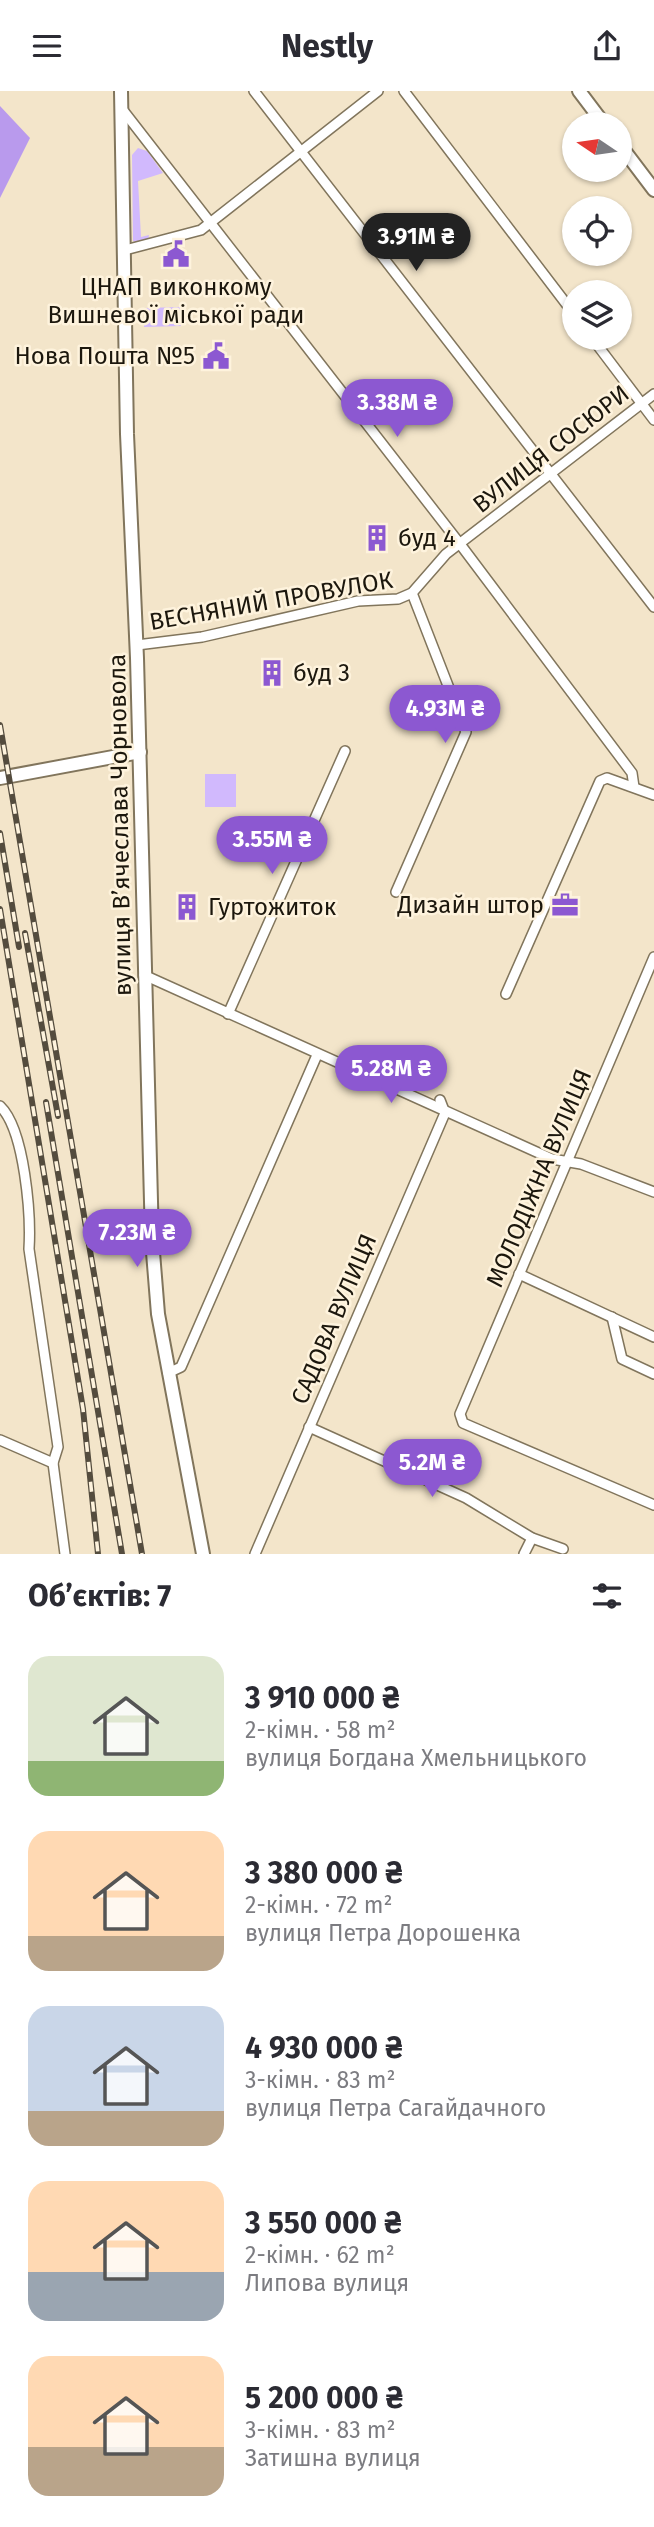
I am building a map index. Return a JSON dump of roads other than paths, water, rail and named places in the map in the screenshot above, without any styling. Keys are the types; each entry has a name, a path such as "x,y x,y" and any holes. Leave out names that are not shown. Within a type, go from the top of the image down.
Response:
{"street":[{"name":"вулиця Вʼячеслава Чорновола","path":"121,91 127,434 137,645 152,1240 158,1314 203,1554"},
{"path":"254,91 654,607"},
{"path":"125,250 201,230 378,91"},
{"path":"404,91 562,298"},
{"path":"579,91 595,112"},
{"path":"122,109 460,544 632,773 634,787"},
{"path":"632,161 654,190"},
{"path":"601,350 654,420"},
{"name":"ВУЛИЦЯ СОСЮРИ","path":"412,593 460,544 654,394"},
{"path":"396,892 466,732 412,593"},
{"name":"ВЕСНЯНИЙ ПРОВУЛОК","path":"137,645 202,637 358,601 398,599 412,593"},
{"path":"228,1014 345,751"},
{"path":"0,778 140,752"},
{"path":"506,994 595,788 607,778 654,795"},
{"name":"МОЛОДІЖНА ВУЛИЦЯ","path":"654,957 460,1414 463,1423 654,1505"},
{"path":"144,975 444,1113 552,1159 567,1161 654,1192"},
{"path":"168,1373 181,1367 317,1055"},
{"path":"440,1100 444,1113"},
{"path":"0,1106 14,1129 30,1222 32,1274 58,1447 53,1464 65,1554"},
{"name":"САДОВА ВУЛИЦЯ","path":"255,1554 444,1113"},
{"path":"519,1274 654,1337"},
{"path":"612,1317 622,1359 654,1374"},
{"path":"309,1426 466,1498 532,1538 563,1549"},
{"path":"0,1440 53,1464"},
{"path":"524,1554 532,1538"}],"railway":[{"path":"0,725 142,1554"},
{"path":"0,833 19,947"},
{"path":"0,909 83,1409 98,1554"},
{"path":"25,933 58,1116"},
{"path":"46,1102 122,1554"}],"place":[{"name":"ЦНАП виконкому Вишневої міської ради","path":"176,254"},
{"name":"Нова Пошта №5","path":"216,356"},
{"name":"буд 4","path":"377,538"},
{"name":"буд 3","path":"272,673"},
{"name":"Дизайн штор","path":"565,905"},
{"name":"Гуртожиток","path":"187,907"}]}
